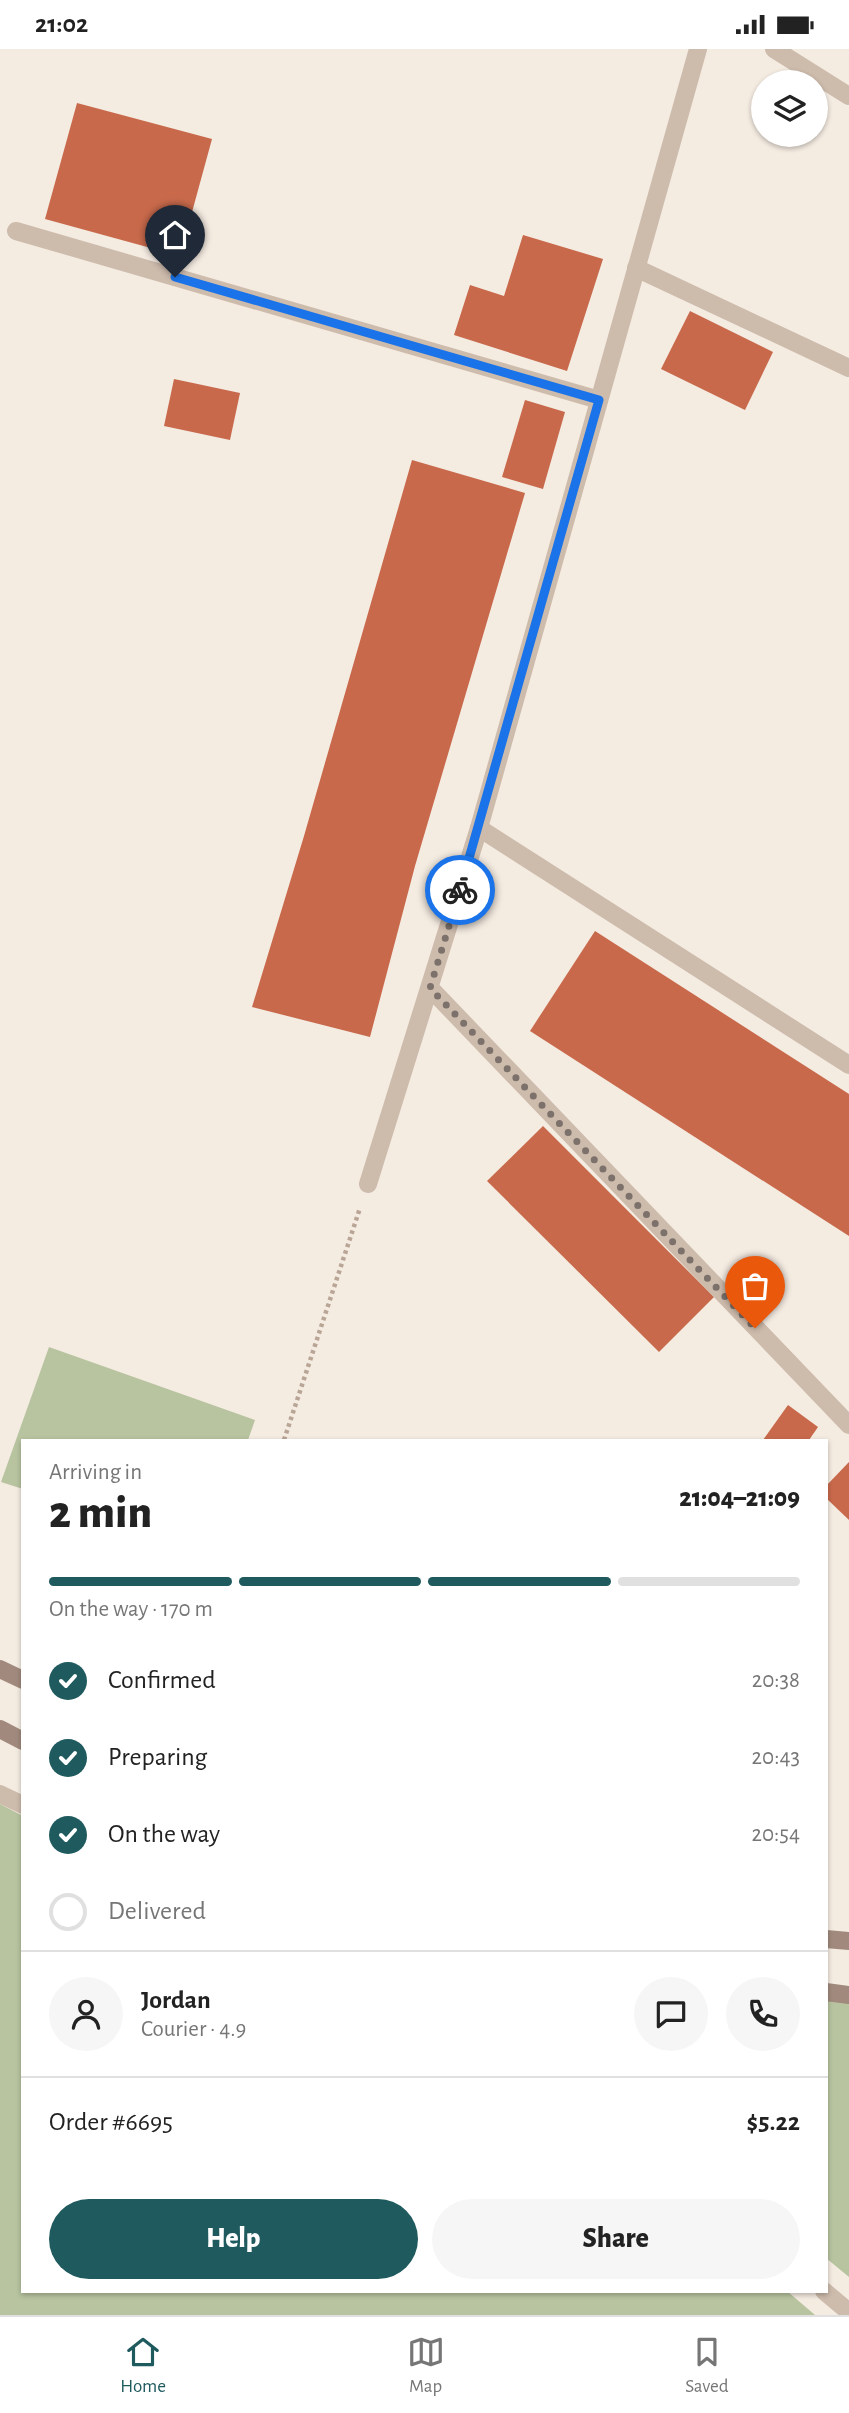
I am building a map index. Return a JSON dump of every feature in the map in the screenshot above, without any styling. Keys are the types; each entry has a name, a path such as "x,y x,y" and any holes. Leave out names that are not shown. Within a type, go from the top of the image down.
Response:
{"main road":[{"path":"0,1669 21,1679"},
{"path":"0,1729 21,1740"},
{"path":"828,1939 849,1941"},
{"path":"828,1992 849,1995"}],"lane":[{"path":"368,1184 479,828 698,49"},
{"path":"774,49 849,96"},
{"path":"16,232 599,400"},
{"path":"636,268 849,368"},
{"path":"479,828 849,1065"},
{"path":"430,988 849,1425"},
{"path":"0,1794 21,1804"},
{"path":"826,2293 849,2312"}],"path":[{"path":"284,1439 368,1184"}],"green space":[{"path":"49,1347 255,1420 248,1439 21,1439 21,1488 1,1482"},
{"path":"0,1804 21,1815 21,2293 789,2293 815,2315 0,2315"},
{"path":"828,1992 849,1995 849,2277 828,2260"}],"building":[{"path":"77,103 212,139 180,256 45,219"},
{"path":"523,235 603,259 567,371 454,335 470,285 504,296"},
{"path":"690,311 773,352 745,410 661,369"},
{"path":"174,379 240,393 230,440 164,426"},
{"path":"525,400 565,412 543,489 502,477"},
{"path":"412,460 525,493 415,866 370,1037 252,1007"},
{"path":"595,931 849,1094 849,1236 530,1031"},
{"path":"543,1126 714,1297 659,1352 487,1181"},
{"path":"788,1405 818,1427 810,1439 764,1439"},
{"path":"849,1462 849,1520 828,1500 828,1484"}],"way so far":[{"path":"460,890 430,988 755,1328"}],"route":[{"path":"175,277 599,400 460,890"}]}
